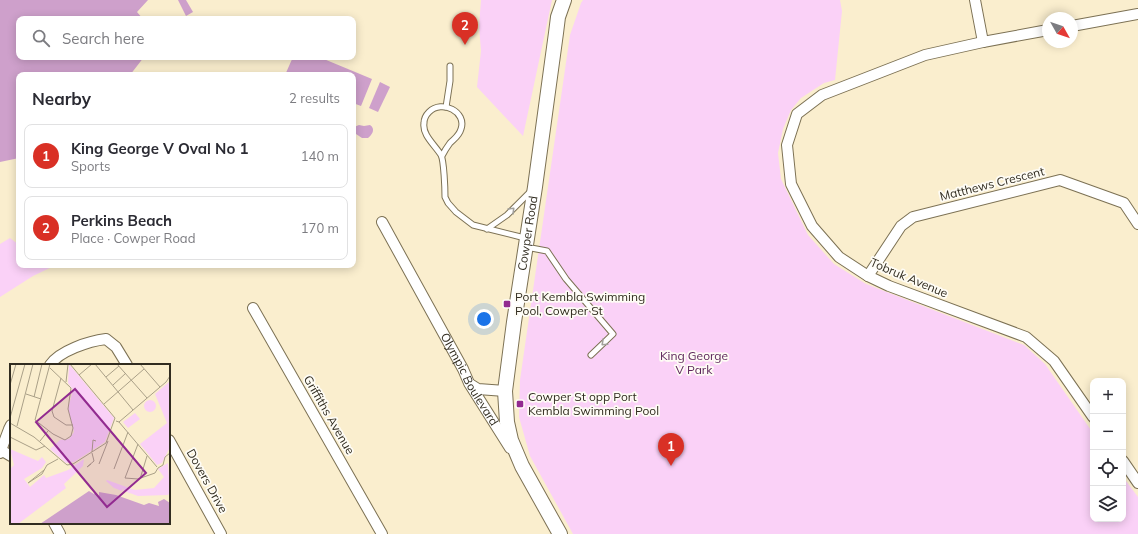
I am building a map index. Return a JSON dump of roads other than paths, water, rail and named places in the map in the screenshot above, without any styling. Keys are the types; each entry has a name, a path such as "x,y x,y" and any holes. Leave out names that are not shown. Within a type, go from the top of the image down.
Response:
{"main road":[{"name":"Cowper Road","path":"522,466 508,429 506,391 558,17 564,0"},
{"name":"Olympic Boulevard","path":"522,466 560,534"}],"street":[{"path":"975,0 983,42"},
{"path":"1078,25 1138,14"},
{"name":"Tobruk Avenue","path":"1042,31 983,42 926,55 822,95 797,114 787,145 791,184 812,226 839,257 868,276 889,286 1026,337 1054,360 1091,414"},
{"name":"Matthews Crescent","path":"868,276 901,226 913,217 1060,180 1124,203 1138,224"},
{"name":"Olympic Boulevard","path":"382,222 463,369 469,383 522,466"},
{"name":"Griffiths Avenue","path":"253,308 382,534"},
{"path":"51,364 64,352 96,340 106,339 116,347 126,364"},
{"path":"469,383 478,389 506,391"},
{"path":"10,426 1,451 10,456"},
{"name":"Dovers Drive","path":"170,442 221,534"},
{"path":"1126,465 1138,483"},
{"path":"55,524 60,534"}],"lane":[{"path":"446,107 450,81 450,66"},
{"path":"442,156 450,144 459,135 462,128 462,121 453,109 437,107 433,109 425,118 424,123 426,133 442,156 445,197 448,203 456,212 474,225 547,251 566,280 613,334 591,355"},
{"path":"487,229 507,215 535,187"}],"place":[{"name":"Perkins Beach","path":"465,45"},
{"name":"Port Kembla Swimming Pool, Cowper St","path":"507,304"},
{"name":"Cowper St opp Port Kembla Swimming Pool","path":"520,404"},
{"name":"King George V Oval No 1","path":"671,466"}],"park label":[{"name":"King George V Park","path":"694,363"}]}
